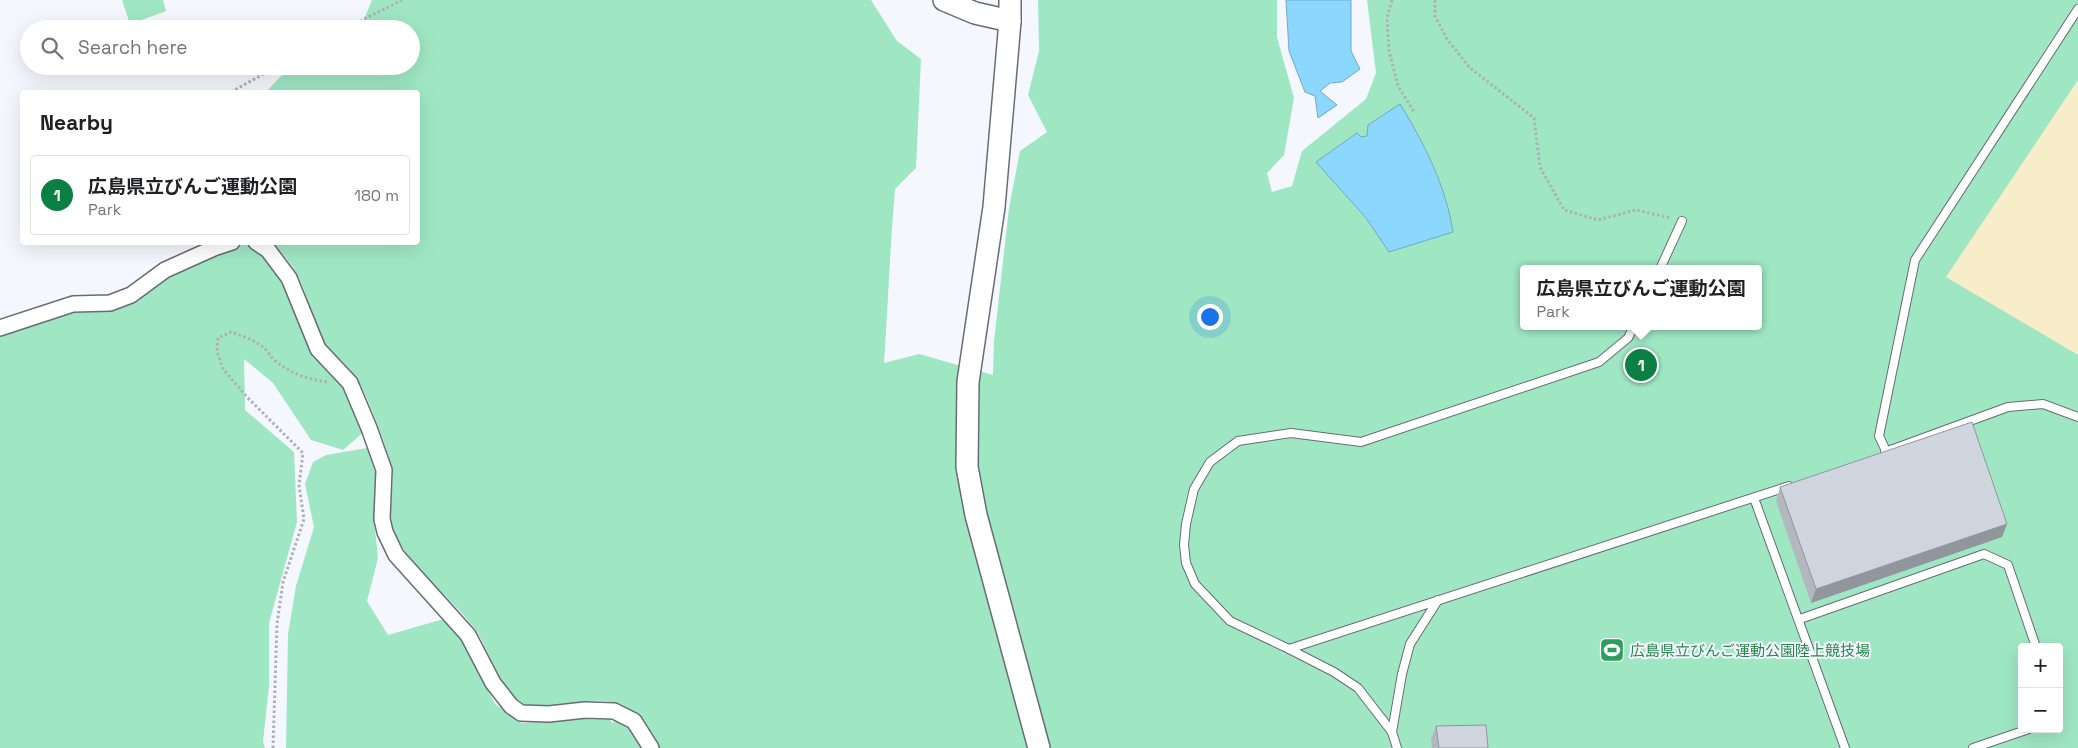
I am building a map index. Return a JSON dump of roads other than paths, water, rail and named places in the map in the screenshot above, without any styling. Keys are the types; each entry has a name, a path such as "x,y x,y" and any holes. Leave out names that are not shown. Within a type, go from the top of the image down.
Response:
{"street":[{"path":"944,0 975,13 1010,10 994,207 968,382 967,467 976,515 1039,748"},
{"path":"0,328 73,304 110,303 131,295 165,270 223,245"},
{"path":"260,245 268,250 289,278 318,349 350,383 384,470 382,519 385,532 396,555 468,635 493,683 511,706 521,713 540,714 585,710 614,711 634,721 651,748"}],"lane":[{"path":"1886,452 1879,436 1915,260 2078,9"},
{"path":"1662,265 1682,220"},
{"path":"1397,748 1392,732 1358,688 1334,672 1230,621 1195,584 1186,563 1186,524 1194,489 1210,462 1238,441 1291,432 1361,442 1599,362 1628,338 1632,330"},
{"path":"1876,455 2008,407 2043,404 2078,418"},
{"path":"1290,649 1801,482"},
{"path":"1754,498 1800,619 1845,748"},
{"path":"1800,619 1984,554 2008,565 2035,643"},
{"path":"1392,732 1402,674 1410,644 1438,600"},
{"path":"1973,748 2018,732"}],"water":[{"path":"1286,0 1351,0 1351,51 1360,69 1342,82 1330,83 1320,91 1337,105 1318,118 1315,96 1305,92 1289,51"},
{"path":"1400,104 1433,165 1445,198 1453,232 1389,252 1366,218 1316,162 1357,133 1361,137 1367,136 1368,125"}],"place":[{"name":"広島県立びんご運動公園","path":"1641,365"},
{"name":"広島県立びんご運動公園陸上競技場","path":"1612,650"}]}
